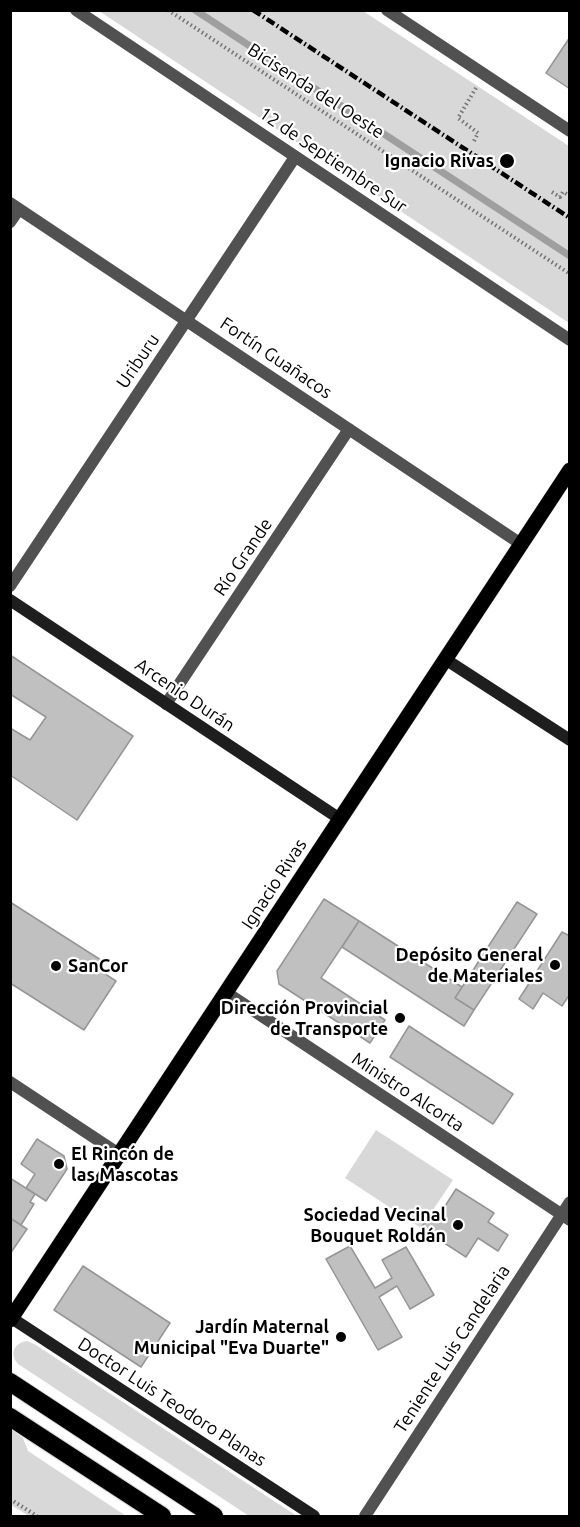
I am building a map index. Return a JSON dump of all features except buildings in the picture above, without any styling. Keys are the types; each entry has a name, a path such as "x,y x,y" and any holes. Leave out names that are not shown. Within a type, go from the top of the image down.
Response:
{"highway":[{"path":"10,1382 214,1516"},
{"path":"10,1417 162,1516"}],"main road":[{"name":"Ignacio Rivas","path":"11,1318 570,470"}],"street":[{"name":"12 de Septiembre Sur","path":"76,10 570,339"},
{"path":"389,11 570,130"},
{"name":"Uriburu","path":"10,586 295,157"},
{"path":"10,222 15,206"},
{"name":"Fortín Guañacos","path":"15,206 521,544"},
{"name":"Río Grande","path":"166,704 349,429"},
{"name":"Arcenio Durán","path":"10,600 340,819"},
{"path":"445,659 570,741"},
{"name":"Ministro Alcorta","path":"227,993 565,1217"},
{"path":"10,1082 119,1154"},
{"name":"Teniente Luis Candelaria","path":"365,1516 565,1217 570,1202"},
{"name":"Doctor Luis Teodoro Planas","path":"11,1318 314,1516"}],"path":[{"name":"Bicisenda del Oeste","path":"168,10 570,274"},
{"path":"474,141 478,133 458,118 484,75"},
{"path":"552,192 561,197 563,192 570,196"},
{"path":"10,1499 38,1516"}],"shaded area":[{"path":"99,11 363,11 569,146 569,323"},
{"path":"376,1130 453,1180 421,1228 345,1178"},
{"path":"27,1341 297,1516 249,1516 18,1364 14,1350 19,1344"},
{"path":"11,1429 23,1438 28,1451 126,1516 29,1516 11,1505"}],"waterway":[{"path":"195,10 570,256"}],"railway":[{"path":"253,10 570,218"}],"place":[{"name":"Ignacio Rivas","path":"507,161"},
{"name":"Depósito General de Materiales","path":"555,965"},
{"name":"SanCor","path":"56,966"},
{"name":"Dirección Provincial de Transporte","path":"400,1018"},
{"name":"El Rincón de las Mascotas","path":"59,1164"},
{"name":"Sociedad Vecinal Bouquet Roldán","path":"458,1225"},
{"name":"Jardín Maternal Municipal \"Eva Duarte\"","path":"341,1337"}]}
